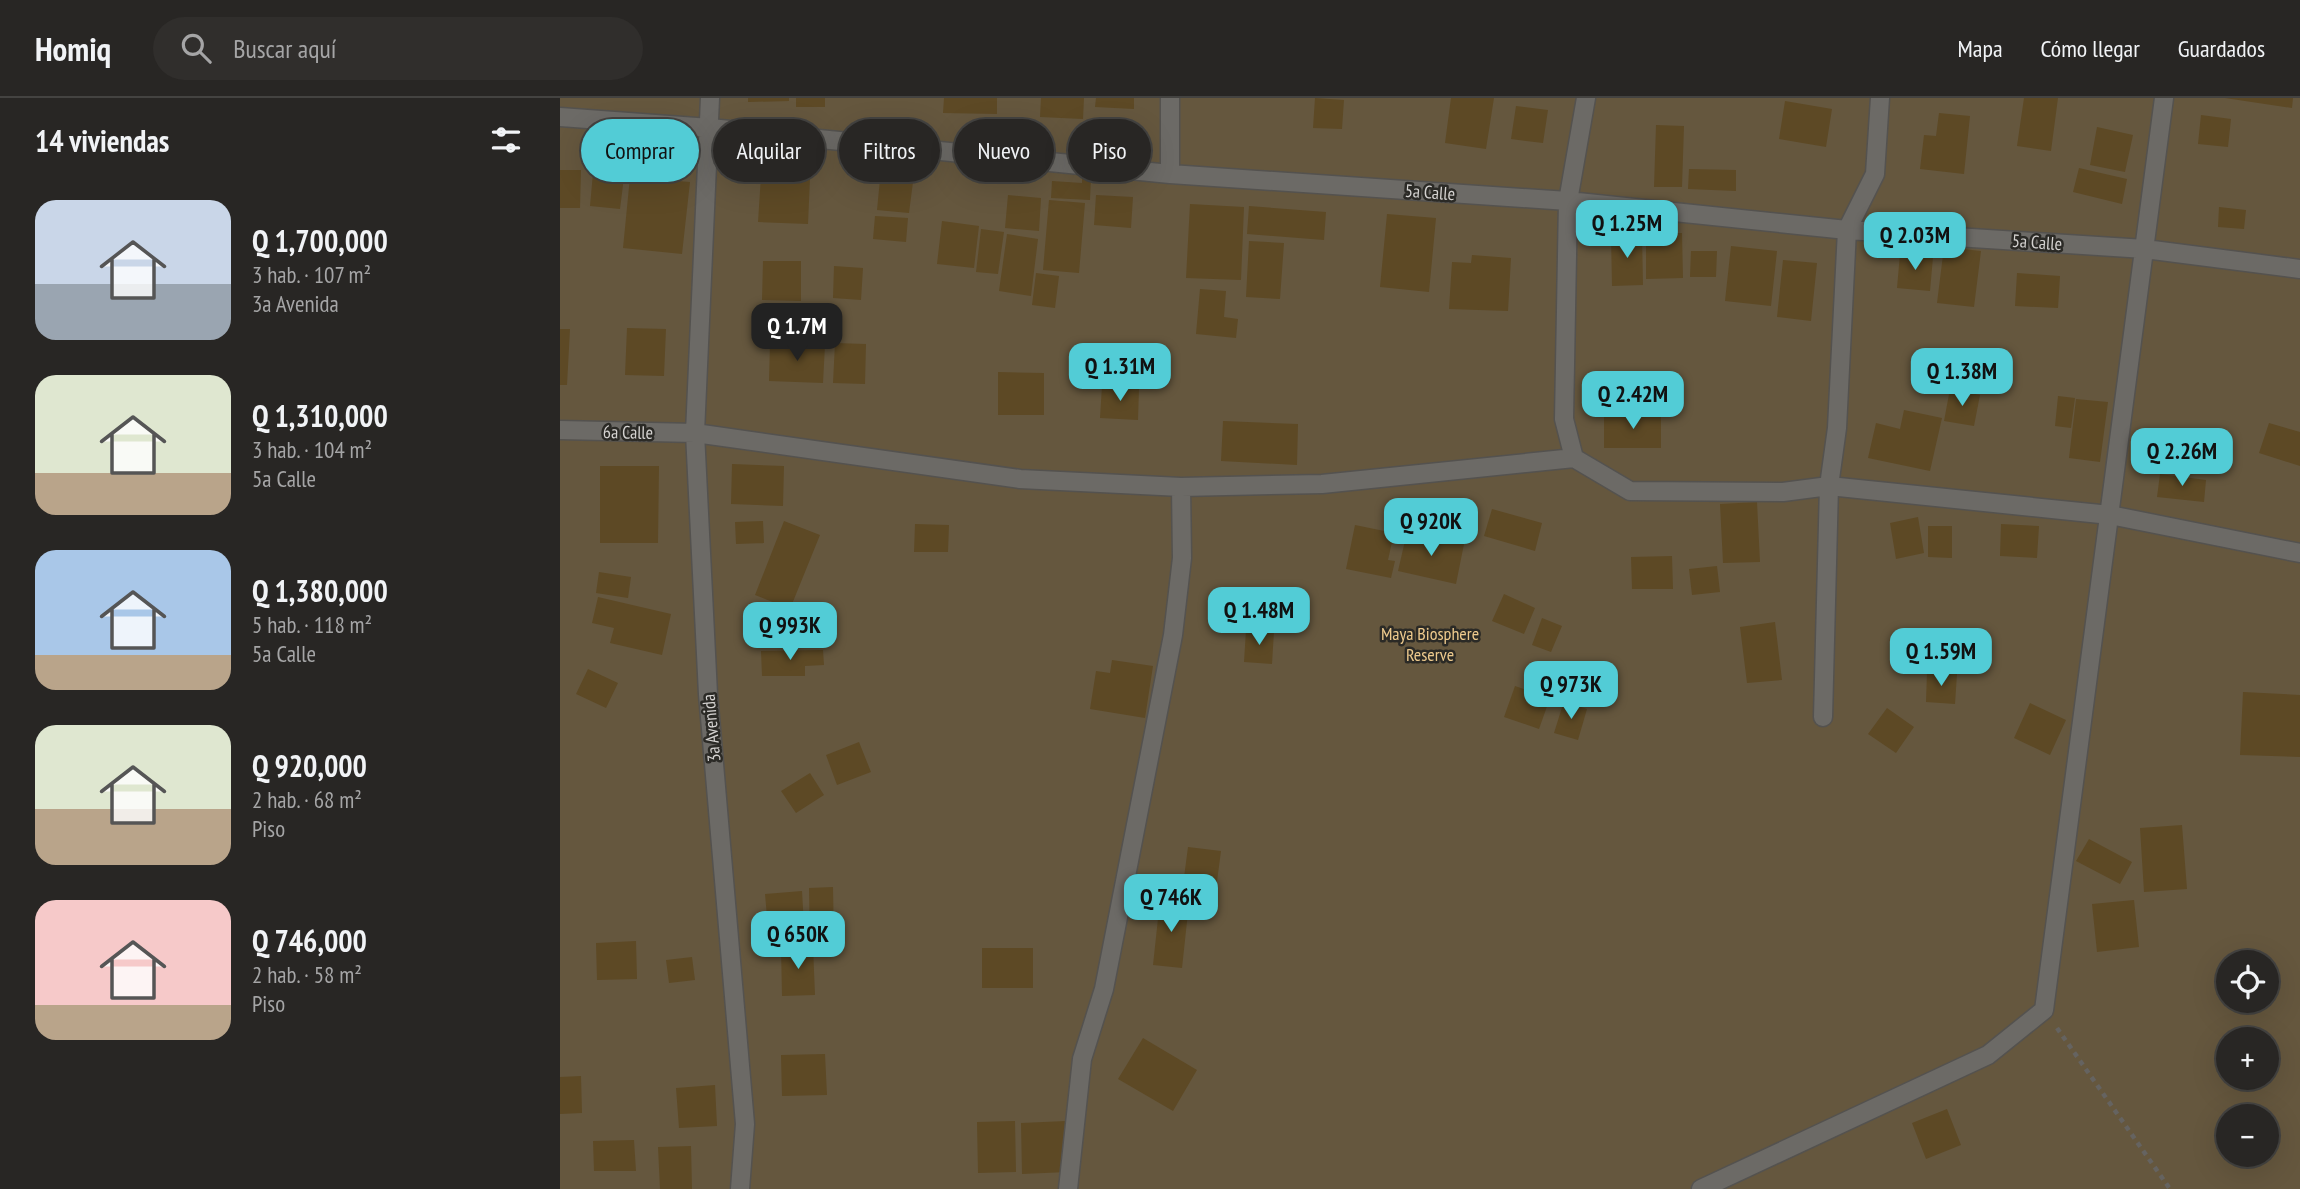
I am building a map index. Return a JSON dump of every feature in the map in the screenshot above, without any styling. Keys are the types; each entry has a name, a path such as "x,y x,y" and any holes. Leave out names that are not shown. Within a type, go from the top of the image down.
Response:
{"street":[{"name":"3a Avenida","path":"710,98 695,433 708,694 745,1124 740,1189"},
{"path":"1170,98 1170,174"},
{"path":"1586,98 1568,201 1564,419 1574,458 1630,491 1783,492 1829,486 2110,515 2300,553"},
{"path":"1823,717 1829,486 1837,428 1847,230 1875,174 1880,98"},
{"path":"1701,1189 1988,1055 2044,1010 2164,98"},
{"name":"5a Calle","path":"560,117 710,128 1170,174 1568,201 1847,230 2145,249 2300,269"},
{"name":"6a Calle","path":"560,430 695,433 1020,479 1181,487 1322,484 1574,458"},
{"path":"1068,1189 1082,1059 1104,989 1173,635 1182,558 1181,487"}],"path":[{"path":"2044,1010 2170,1189"}],"green space":[{"name":"Maya Biosphere Reserve","path":"560,98 2300,98 2300,1189 560,1189"}],"building":[{"path":"748,98 789,98 789,101 748,102"},
{"path":"796,98 825,98 825,107 796,107"},
{"path":"944,98 997,98 997,114 943,113"},
{"path":"1041,98 1084,98 1083,119 1040,117"},
{"path":"1096,98 1134,98 1134,109 1095,107"},
{"path":"1315,98 1344,100 1342,129 1313,128"},
{"path":"1451,98 1494,98 1486,149 1445,143"},
{"path":"2024,98 2058,98 2051,151 2017,146"},
{"path":"2225,98 2293,98 2292,108"},
{"path":"1785,101 1832,109 1826,147 1779,139"},
{"path":"1516,106 1548,110 1543,143 1511,139"},
{"path":"1939,113 1970,116 1964,174 1920,169 1924,135 1936,136"},
{"path":"2201,115 2231,119 2228,147 2198,144"},
{"path":"1656,125 1684,126 1682,187 1654,187"},
{"path":"2097,127 2133,135 2125,172 2090,165"},
{"path":"2079,168 2127,179 2122,204 2073,192"},
{"path":"1689,169 1736,170 1736,191 1688,189"},
{"path":"560,170 581,170 580,208 560,208"},
{"path":"592,182 623,182 620,209 590,206"},
{"path":"630,182 690,182 682,254 623,248"},
{"path":"761,182 810,182 808,224 758,222"},
{"path":"880,182 913,182 909,213 877,210"},
{"path":"1052,182 1091,182 1090,200 1051,198"},
{"path":"1008,195 1041,198 1039,231 1005,228"},
{"path":"1096,195 1133,197 1131,228 1094,225"},
{"path":"1049,200 1085,203 1079,273 1043,270"},
{"path":"1190,204 1244,207 1241,280 1186,278"},
{"path":"1249,206 1326,212 1324,240 1247,234"},
{"path":"2219,207 2246,210 2244,229 2218,227"},
{"path":"1387,214 1436,218 1429,292 1380,287"},
{"path":"875,216 908,218 906,242 873,239"},
{"path":"942,221 979,226 974,268 937,264"},
{"path":"981,229 1004,232 998,274 976,272"},
{"path":"1646,233 1682,233 1683,278 1646,279"},
{"path":"1007,234 1038,239 1031,296 999,291"},
{"path":"1611,235 1642,235 1643,285 1612,286"},
{"path":"1249,241 1284,243 1280,299 1246,297"},
{"path":"1731,246 1777,251 1771,306 1725,301"},
{"path":"1944,247 1981,251 1974,307 1937,303"},
{"path":"1691,251 1717,251 1716,277 1690,277"},
{"path":"1900,254 1933,257 1930,291 1897,288"},
{"path":"1472,255 1511,258 1508,311 1449,309 1452,262 1471,263"},
{"path":"1783,260 1817,263 1811,321 1777,317"},
{"path":"763,261 801,261 801,301 762,300"},
{"path":"834,266 863,268 861,300 833,298"},
{"path":"1036,273 1059,276 1055,308 1032,305"},
{"path":"2017,273 2060,276 2058,308 2015,306"},
{"path":"1200,289 1226,291 1224,317 1238,319 1236,338 1196,334"},
{"path":"627,328 666,329 664,376 625,375"},
{"path":"560,329 570,329 567,385 560,385"},
{"path":"770,343 825,345 823,383 769,381"},
{"path":"835,343 866,344 865,384 833,383"},
{"path":"998,372 1044,373 1044,415 998,415"},
{"path":"1102,386 1139,388 1138,420 1100,418"},
{"path":"1950,389 1980,395 1974,426 1944,421"},
{"path":"2058,396 2075,398 2071,428 2055,426"},
{"path":"2076,399 2108,402 2100,462 2069,458"},
{"path":"1904,410 1942,418 1930,471 1868,458 1876,423 1900,429"},
{"path":"1661,413 1661,448 1604,448 1604,414"},
{"path":"1223,421 1298,424 1297,465 1221,461"},
{"path":"2269,423 2300,432 2300,466 2259,453"},
{"path":"732,464 784,466 783,506 731,504"},
{"path":"600,466 659,466 658,543 600,543"},
{"path":"2160,474 2206,480 2204,502 2157,497"},
{"path":"1757,502 1760,562 1723,563 1720,504"},
{"path":"1492,509 1542,523 1535,551 1484,536"},
{"path":"1918,517 1924,553 1896,559 1890,523"},
{"path":"763,521 764,543 736,544 735,522"},
{"path":"784,521 820,535 790,609 755,595"},
{"path":"915,524 949,525 948,552 914,552"},
{"path":"2001,524 2039,526 2037,558 2000,556"},
{"path":"1355,525 1394,533 1388,560 1395,561 1391,578 1346,569"},
{"path":"1928,526 1952,526 1952,558 1928,557"},
{"path":"1407,532 1464,544 1456,584 1398,571"},
{"path":"1672,556 1673,589 1632,589 1631,557"},
{"path":"1717,566 1720,592 1692,595 1689,569"},
{"path":"599,572 631,577 628,598 596,593"},
{"path":"1504,594 1535,608 1524,634 1492,621"},
{"path":"598,597 671,614 662,655 610,643 614,628 592,623"},
{"path":"1542,618 1562,626 1551,652 1532,645"},
{"path":"1775,622 1782,680 1747,683 1740,627"},
{"path":"1246,630 1274,631 1272,664 1244,662"},
{"path":"823,650 824,665 805,666 805,676 762,676 761,651"},
{"path":"1112,660 1153,666 1145,718 1090,709 1096,671 1110,673"},
{"path":"588,669 618,683 606,708 576,694"},
{"path":"1927,672 1957,674 1955,704 1926,702"},
{"path":"1515,686 1550,698 1539,729 1504,717"},
{"path":"2243,692 2300,695 2300,757 2240,755"},
{"path":"1564,701 1587,709 1578,740 1554,733"},
{"path":"2030,703 2066,720 2050,755 2014,738"},
{"path":"1887,708 1914,727 1896,753 1868,734"},
{"path":"859,742 871,772 837,785 826,755"},
{"path":"810,773 824,795 796,813 781,791"},
{"path":"2182,825 2187,889 2144,892 2140,828"},
{"path":"2089,839 2132,862 2120,884 2076,861"},
{"path":"1188,847 1221,851 1216,889 1183,885"},
{"path":"833,887 834,939 810,940 809,888"},
{"path":"802,891 804,926 768,928 765,894"},
{"path":"1160,900 1189,903 1182,968 1153,965"},
{"path":"2134,900 2139,947 2097,952 2092,904"},
{"path":"636,941 637,979 597,980 596,943"},
{"path":"813,946 815,995 782,996 781,947"},
{"path":"982,948 1033,948 1033,988 982,988"},
{"path":"692,957 695,980 669,983 666,960"},
{"path":"1143,1038 1197,1070 1173,1111 1118,1079"},
{"path":"825,1054 827,1095 782,1096 781,1055"},
{"path":"581,1076 582,1113 560,1114 560,1077"},
{"path":"715,1085 717,1126 679,1128 676,1088"},
{"path":"1947,1109 1961,1145 1926,1159 1912,1123"},
{"path":"1015,1121 1016,1172 978,1173 977,1122"},
{"path":"1066,1121 1067,1172 1022,1174 1021,1123"},
{"path":"634,1140 636,1171 594,1171 593,1141"},
{"path":"691,1146 692,1189 660,1189 658,1147"}]}
